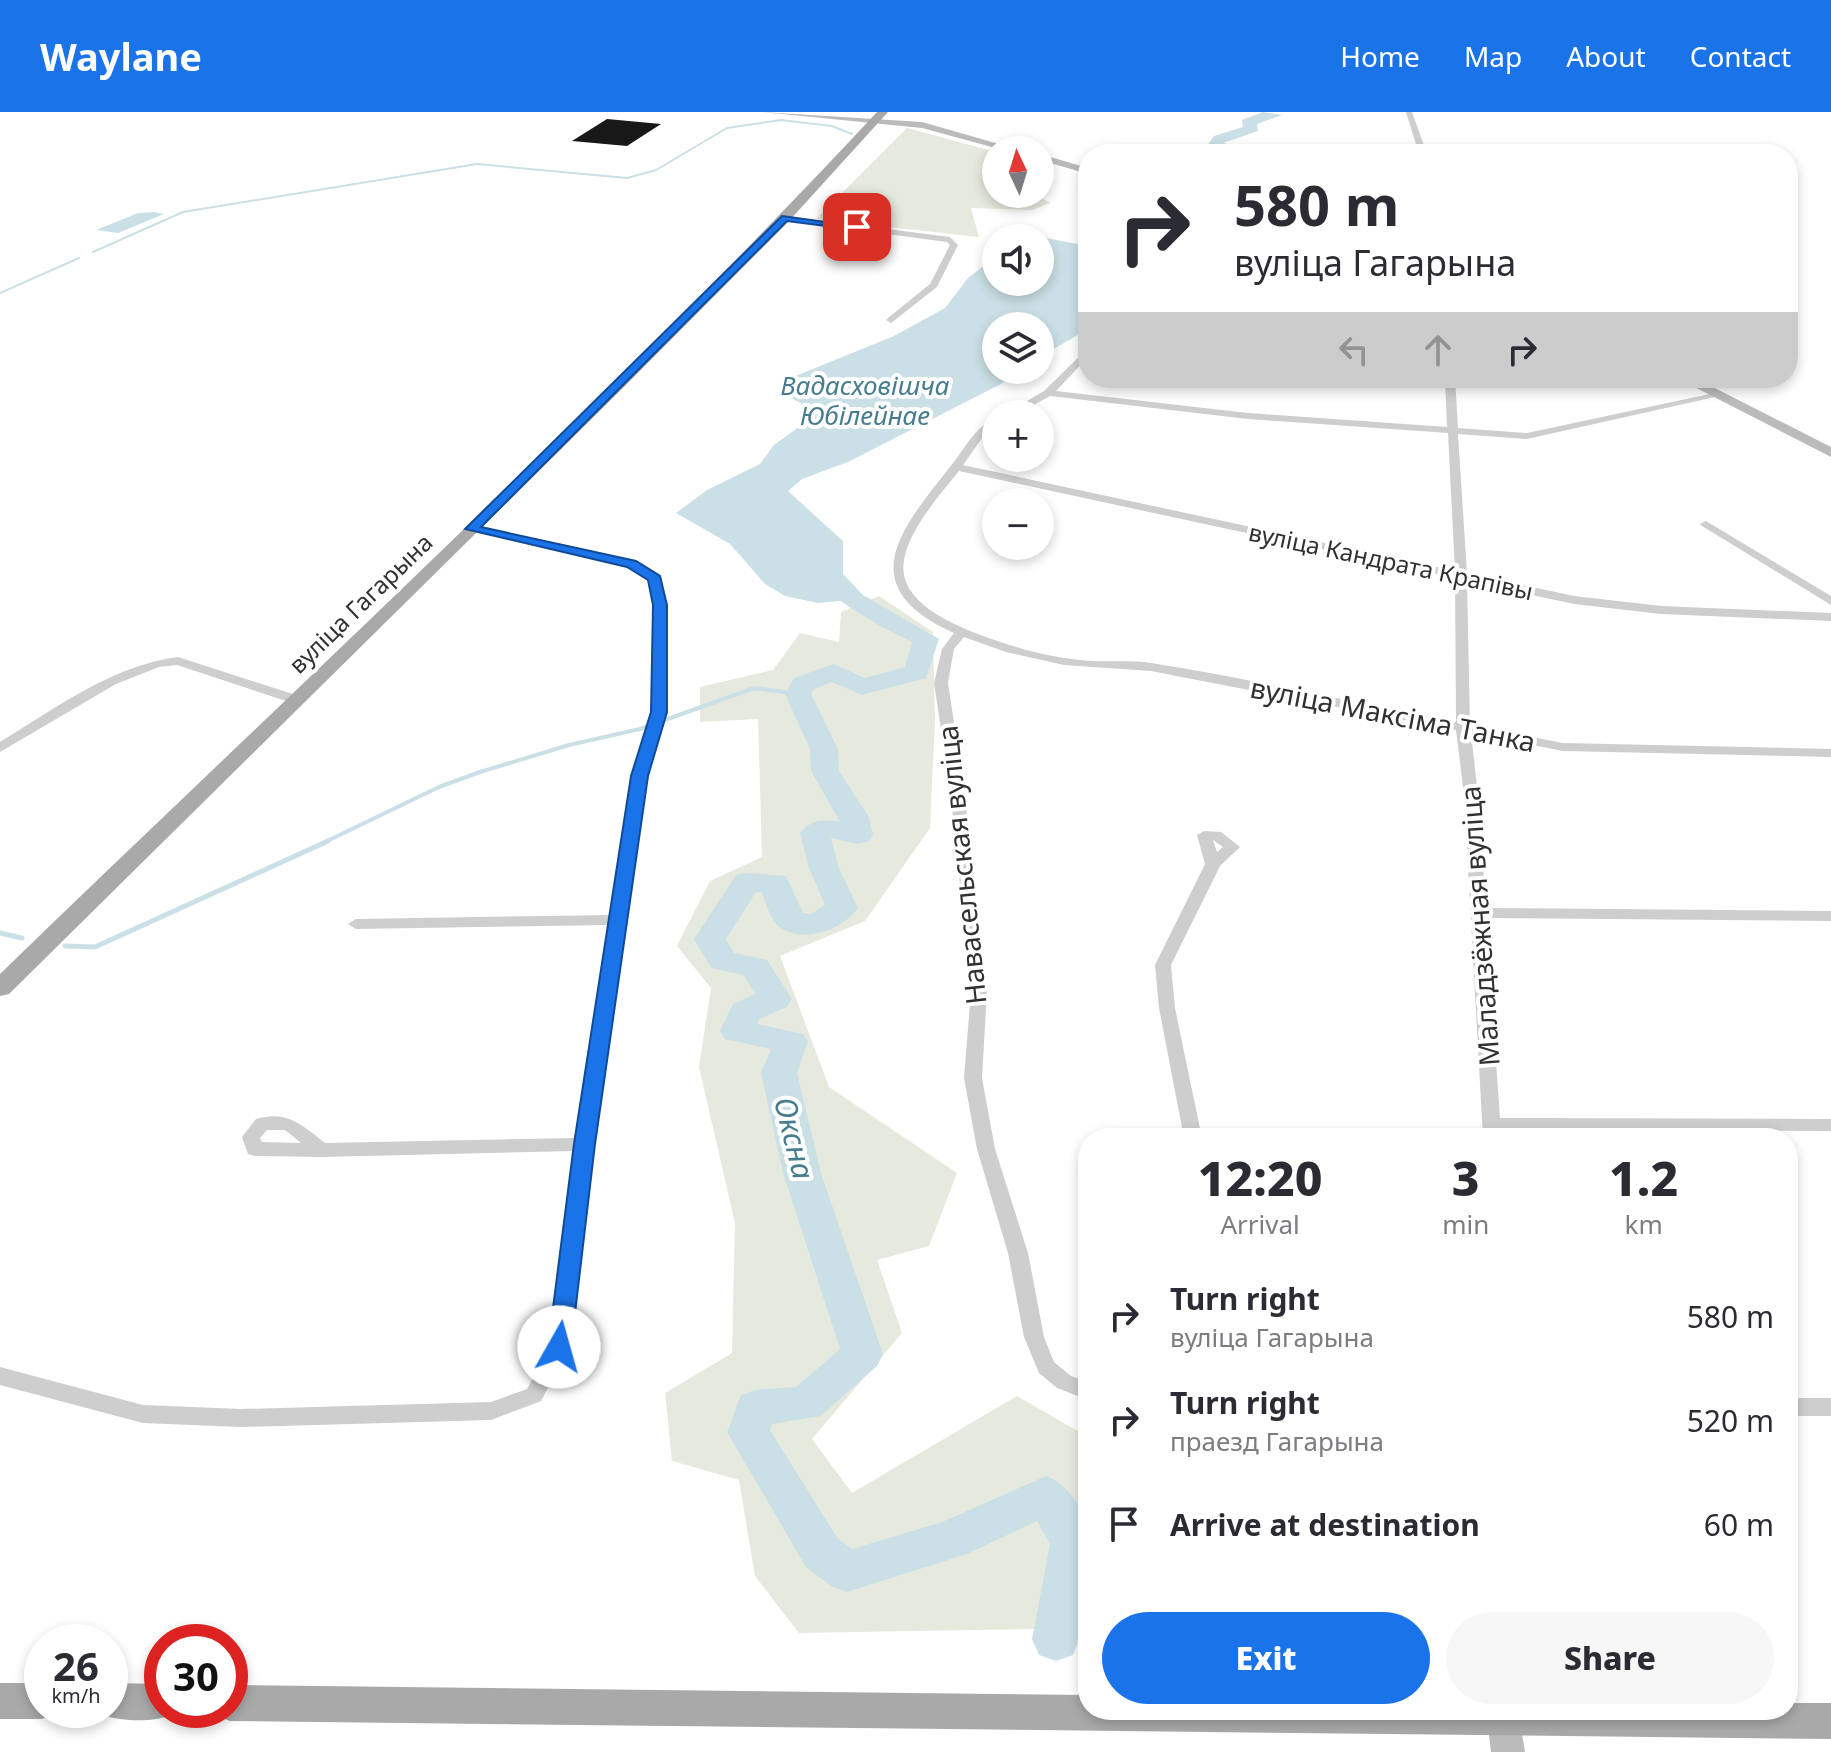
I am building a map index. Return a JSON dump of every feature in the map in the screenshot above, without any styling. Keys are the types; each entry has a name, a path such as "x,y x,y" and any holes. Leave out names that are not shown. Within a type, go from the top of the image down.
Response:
{"main road":[{"path":"766,112 879,117 982,141"},
{"name":"вуліца Гагарына","path":"0,988 472,529 785,218 879,117"},
{"path":"1054,161 1078,168"},
{"path":"1703,388 1831,453"},
{"path":"0,1701 24,1701"},
{"path":"248,1703 1078,1719"},
{"path":"1133,1720 1505,1727 1831,1721"}],"street":[{"path":"1409,112 1420,144"},
{"path":"785,218 950,240 954,245 934,285 891,320"},
{"path":"1035,400 1048,393 1078,362"},
{"name":"Маладзёжная вуліца","path":"1451,388 1461,577 1463,728 1492,1128"},
{"path":"1048,393 1248,416 1527,436 1715,394"},
{"path":"960,634 907,596 898,581 901,555 915,520 982,431"},
{"name":"вуліца Кандрата Крапівы","path":"956,467 1461,577 1617,606 1831,617"},
{"path":"1706,524 1831,601"},
{"path":"0,1376 143,1414 241,1418 491,1411 534,1395 559,1347 585,1144 639,776 656,721 660,605 655,579 632,564 472,529"},
{"name":"вуліца Максіма Танка","path":"960,634 1083,664 1151,667 1563,747 1831,753"},
{"name":"Навасельская вуліца","path":"960,634 948,649 941,683 957,788 979,991 973,1078 986,1149 1018,1253 1034,1337 1046,1367 1064,1382 1078,1387"},
{"path":"0,748 130,672 162,661 178,661 294,699"},
{"path":"1191,1128 1167,1008 1163,965 1213,864"},
{"path":"1478,913 1831,916"},
{"path":"356,924 619,920"},
{"path":"1662,1128 1831,1125"},
{"path":"322,1150 585,1144"},
{"path":"1798,1407 1831,1407"}],"shaded area":[{"path":"907,128 982,148 982,208 1037,208 1032,210 971,208 979,237 816,219"},
{"path":"879,596 933,632 935,720 930,828 865,921 780,956 829,1087 957,1173 929,1246 877,1260 902,1333 812,1439 852,1493 1017,1396 1078,1431 1078,1628 799,1633 755,1576 739,1480 672,1461 665,1393 732,1353 735,1223 699,1067 711,988 677,946 710,881 762,857 758,719 700,722 700,687 773,670 800,633 839,642 841,612"}],"water":[{"path":"138,213 164,214 118,233 96,230"},
{"name":"Вадасховішча Юбілейнае","path":"1054,240 1078,244 1078,335 1054,349 1054,312 982,312 982,384 1000,384 848,462 802,479 788,491 843,541 843,574 862,594 862,599 818,603 785,596 765,584 730,544 676,513 707,490 760,464 774,445 818,413 786,395 788,379 894,336 945,308 968,278 982,267 982,296 1054,296"}],"building":[{"path":"607,119 661,124 627,146 572,141"}],"waterway":[{"name":"Оксна","path":"1215,144 1219,139 1253,128 1247,123 1275,115 1270,112"},
{"path":"93,252 183,212 477,164 627,178 656,170 727,128 781,120 832,126 852,134"},
{"path":"0,293 79,258"},
{"name":"Оксна","path":"820,577 885,619 926,639 917,672 862,687 834,672 803,684 798,694 824,749 825,771 854,817 858,835 825,828 815,833 824,868 842,908 817,924 793,922 783,909 775,883 747,882 710,939 723,961 755,967 775,999 745,1012 737,1031 791,1042 779,1073 802,1173 862,1354 806,1404 756,1408 748,1432 822,1553 847,1571 951,1540 1046,1495 1073,1542 1056,1639"},
{"path":"323,843 439,787 480,772 569,745 640,729 754,688 798,694"},
{"path":"65,946 95,947 328,841"},
{"path":"0,933 22,938"}],"route":[{"path":"559,1347 585,1144 639,776 659,712 660,605 655,579 646,570 632,564 472,529 785,218 857,227"}]}
